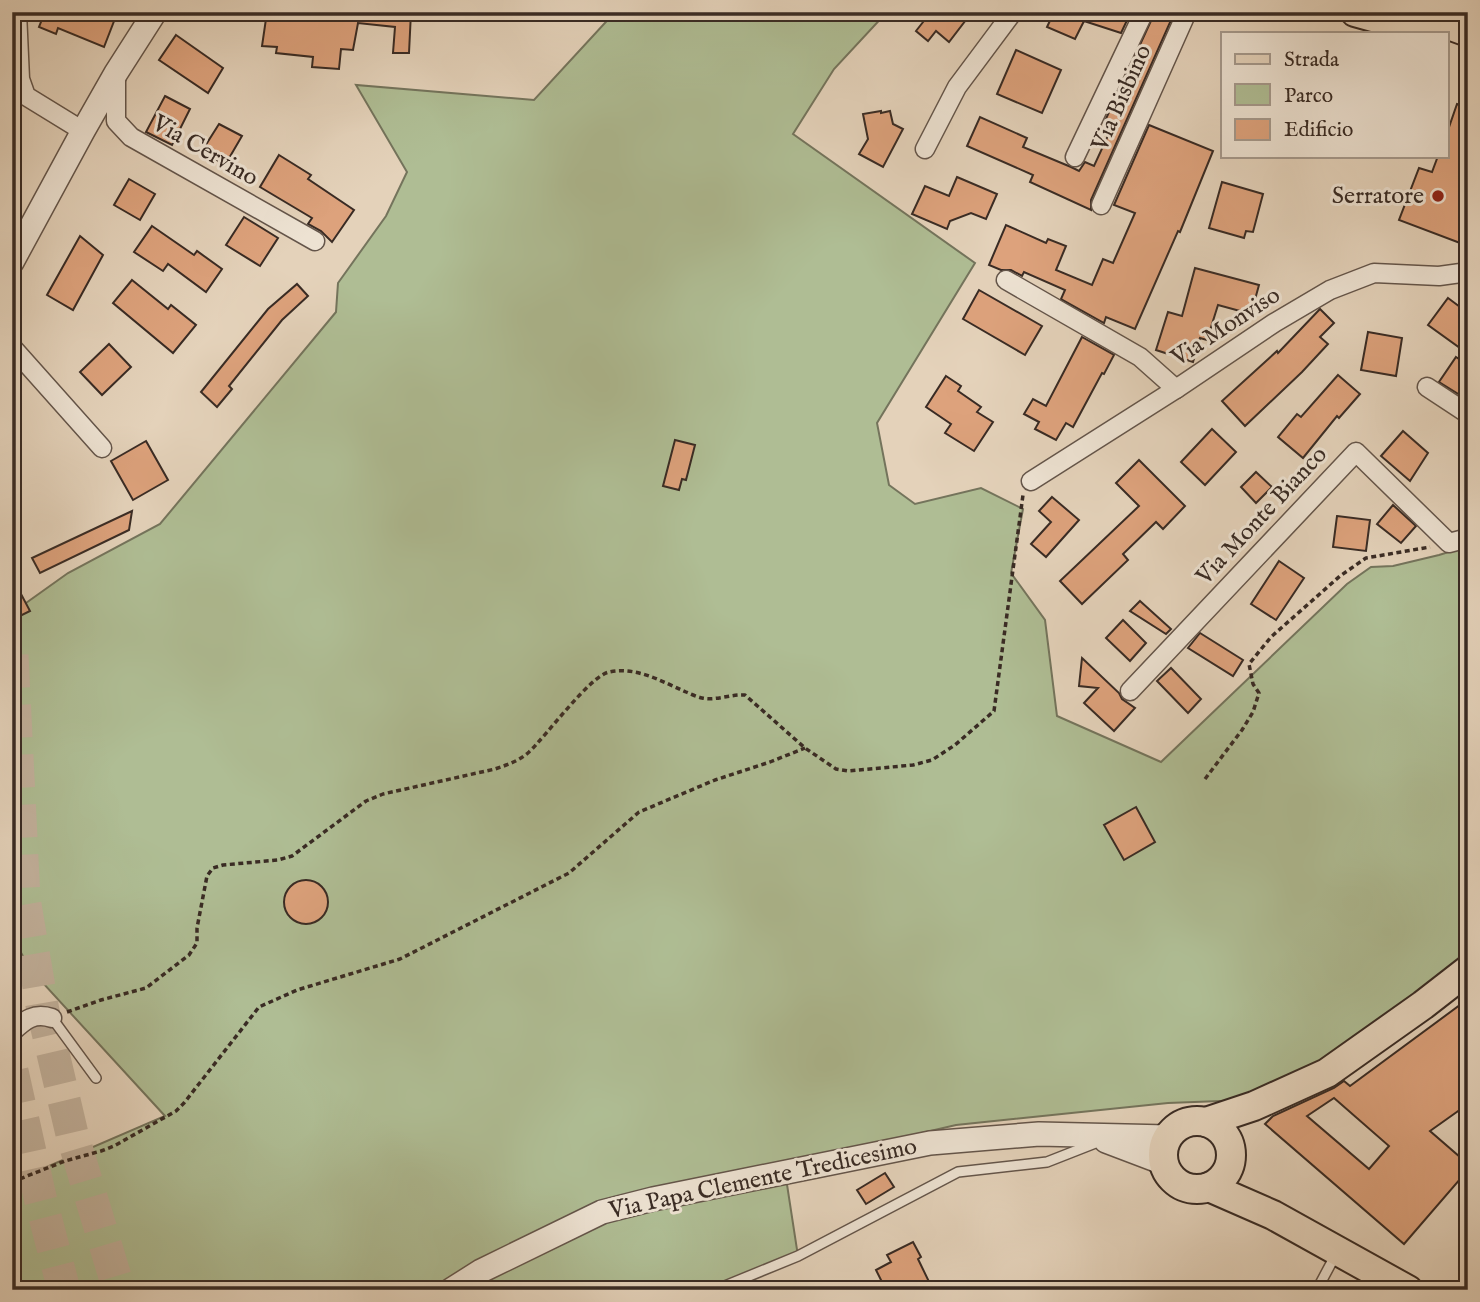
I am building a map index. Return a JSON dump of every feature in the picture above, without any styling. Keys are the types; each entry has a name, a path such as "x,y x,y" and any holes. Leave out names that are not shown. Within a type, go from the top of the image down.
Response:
{"main road":[{"path":"1357,13 1391,14 1468,32"},
{"path":"1448,34 1468,48"},
{"path":"1254,1106 1230,1147 1230,1165 1220,1181 1197,1190 1180,1185 1170,1176 1166,1150 1177,1127 1189,1121 1206,1122 1254,1106 1326,1073 1468,970"},
{"path":"1206,1122 1220,1129 1252,1192 1273,1215"},
{"path":"1209,1187 1273,1215 1408,1290"}],"street":[{"path":"17,12 20,79 26,96 83,131"},
{"path":"12,262 116,73 155,12"},
{"path":"925,149 957,87 1013,12"},
{"path":"1075,157 1144,12"},
{"name":"Via Bisbino","path":"1101,205 1187,12"},
{"name":"Via Cervino","path":"116,73 116,121 131,137 315,241"},
{"name":"Via Monviso","path":"1031,481 1176,389 1273,323 1330,290 1374,273 1439,275 1468,272"},
{"path":"1006,280 1140,357 1176,389"},
{"path":"12,347 102,448"},
{"path":"1427,387 1468,414"},
{"name":"Via Monte Bianco","path":"1130,691 1356,452 1449,543"},
{"path":"1449,543 1468,538"},
{"path":"12,1032 26,1019 43,1015 52,1018"},
{"name":"Via Papa Clemente Tredicesimo","path":"451,1290 481,1271 601,1212 930,1143 1039,1134 1098,1138 1166,1150"}],"lane":[{"path":"1299,12 1321,16 1325,12"},
{"path":"52,1018 96,1078"},
{"path":"715,1290 798,1256 958,1172 1047,1162 1098,1138"},
{"path":"1312,1290 1320,1284 1336,1251"}],"path":[{"path":"52,1018 101,1000 146,988 189,955 197,943 197,928 207,876 213,869 223,865 278,860 292,856 366,801 383,794 513,763 527,753 591,684 607,672 642,673 701,698 745,695 805,748 836,769 848,771 913,765 932,760 955,745 994,711 1023,496 1031,481"},
{"path":"1205,779 1253,712 1259,693 1253,684 1249,664 1271,637 1340,576 1366,558 1449,543"},
{"path":"12,1182 65,1161 114,1146 176,1111 259,1007 297,990 400,959 569,873 639,812 715,780 805,748"}],"green space":[{"path":"615,12 887,12 834,69 793,134 975,263 877,423 889,485 915,504 981,488 1023,509 1011,573 1045,620 1057,716 1161,762 1347,584 1371,567 1393,566 1468,546 1468,966 1318,1068 1247,1100 1168,1103 956,1125 784,1165 798,1256 715,1290 12,1290 12,1182 165,1116 31,970 12,937 12,613 68,573 160,524 336,312 338,283 386,216 407,172 356,85 534,100"}],"building":[{"path":"45,12 107,12 116,16 104,47 58,28 56,34 39,27"},
{"path":"267,12 411,12 409,53 393,53 395,27 358,23 353,50 341,49 339,69 312,67 313,57 276,53 277,47 262,46"},
{"path":"931,12 972,12 949,42 936,31 928,41 916,31"},
{"path":"1054,12 1131,12 1121,33 1084,21 1075,39 1047,27"},
{"path":"1155,12 1172,18 1091,200 1091,210 1030,182 1033,175 967,146 980,117 1027,138 1023,147 1079,171 1085,162 1094,166 1112,127 1104,123"},
{"path":"176,35 223,68 208,93 159,60"},
{"path":"1016,50 1061,70 1042,113 997,94"},
{"path":"165,96 190,109 172,145 146,132"},
{"name":"Serratore","path":"1457,104 1468,108 1468,246 1399,220 1419,168 1432,172 1437,158 1448,158 1448,130"},
{"path":"890,111 893,124 903,129 883,167 859,154 868,139 863,114"},
{"path":"219,124 242,136 225,165 202,151"},
{"path":"1149,125 1213,151 1180,232 1178,231 1135,329 1106,317 1104,323 1061,299 1065,290 1024,272 1022,276 1011,270 1001,270 989,265 1006,225 1046,243 1048,239 1066,246 1056,270 1092,285 1103,259 1113,263 1135,213 1114,205"},
{"path":"279,155 311,175 308,179 354,210 332,242 321,231 308,224 312,218 260,187"},
{"path":"957,177 997,194 986,219 971,213 950,221 947,229 912,214 925,186 949,196"},
{"path":"129,179 155,194 140,220 114,205"},
{"path":"1222,182 1263,194 1253,232 1246,231 1244,238 1209,228"},
{"path":"244,217 278,238 260,266 226,245"},
{"path":"152,226 194,255 197,251 222,269 206,292 168,264 163,271 134,252"},
{"path":"80,236 103,255 73,310 47,295"},
{"path":"1195,268 1259,285 1251,314 1218,305 1207,340 1200,338 1193,362 1156,350 1168,312 1182,316"},
{"path":"132,280 168,309 171,305 196,325 173,353 113,303"},
{"path":"297,284 308,296 282,320 229,386 232,389 217,407 201,392 268,309"},
{"path":"979,290 1042,326 1025,355 963,319"},
{"path":"1448,298 1468,313 1468,336 1460,348 1428,325"},
{"path":"1320,309 1334,323 1320,337 1328,344 1245,426 1222,401 1277,351 1278,353"},
{"path":"1368,332 1402,338 1396,376 1361,370"},
{"path":"1082,337 1114,355 1073,427 1066,423 1056,440 1035,429 1039,422 1024,414 1033,399 1046,406"},
{"path":"109,344 131,367 102,395 80,372"},
{"path":"1456,357 1468,365 1468,400 1439,382"},
{"path":"1338,375 1360,394 1339,418 1337,416 1303,458 1278,437 1297,414 1301,417"},
{"path":"946,376 961,386 958,391 981,407 977,412 993,422 974,451 945,433 951,424 926,407"},
{"path":"1212,429 1236,452 1205,485 1181,462"},
{"path":"1403,431 1428,453 1410,481 1381,456"},
{"path":"675,440 695,445 686,480 682,479 679,490 663,486"},
{"path":"146,441 168,480 133,500 111,461"},
{"path":"1139,460 1185,506 1163,529 1156,522 1123,554 1128,560 1082,604 1060,581 1139,506 1116,483"},
{"path":"1256,472 1272,487 1256,503 1241,487"},
{"path":"1052,497 1079,520 1046,557 1031,544 1051,522 1039,511"},
{"path":"1393,505 1416,526 1401,543 1377,524"},
{"path":"132,511 129,530 40,573 32,558"},
{"path":"1337,516 1370,520 1366,551 1333,547"},
{"path":"1279,561 1304,578 1276,620 1251,604"},
{"path":"12,577 30,611 12,620"},
{"path":"1140,601 1171,629 1166,634 1130,611"},
{"path":"1123,620 1146,643 1130,661 1106,638"},
{"path":"1200,633 1243,660 1233,676 1188,648"},
{"path":"1082,658 1122,699 1135,708 1114,731 1084,703 1098,688 1079,686"},
{"path":"1171,668 1201,699 1188,713 1157,681"},
{"path":"1136,807 1155,842 1124,860 1104,825"},
{"path":"306,880 315,881 322,886 327,893 327,911 322,918 315,923 306,924 297,923 290,918 285,911 284,902 285,893 290,886 297,881"},
{"path":"1468,999 1468,1104 1430,1131 1468,1164 1468,1170 1404,1244 1265,1124 1273,1116 1344,1081 1350,1086","holes":["1334,1098 1389,1146 1369,1169 1307,1116"]},
{"path":"885,1173 894,1187 866,1204 857,1190"},
{"path":"913,1242 933,1290 886,1290 876,1270 891,1262 887,1255"}],"tunnel":[{"path":"12,655 24,899 43,1011 72,1134 119,1290"},
{"path":"12,1071 64,1290"}],"place":[{"name":"Serratore","path":"1438,196"}]}
